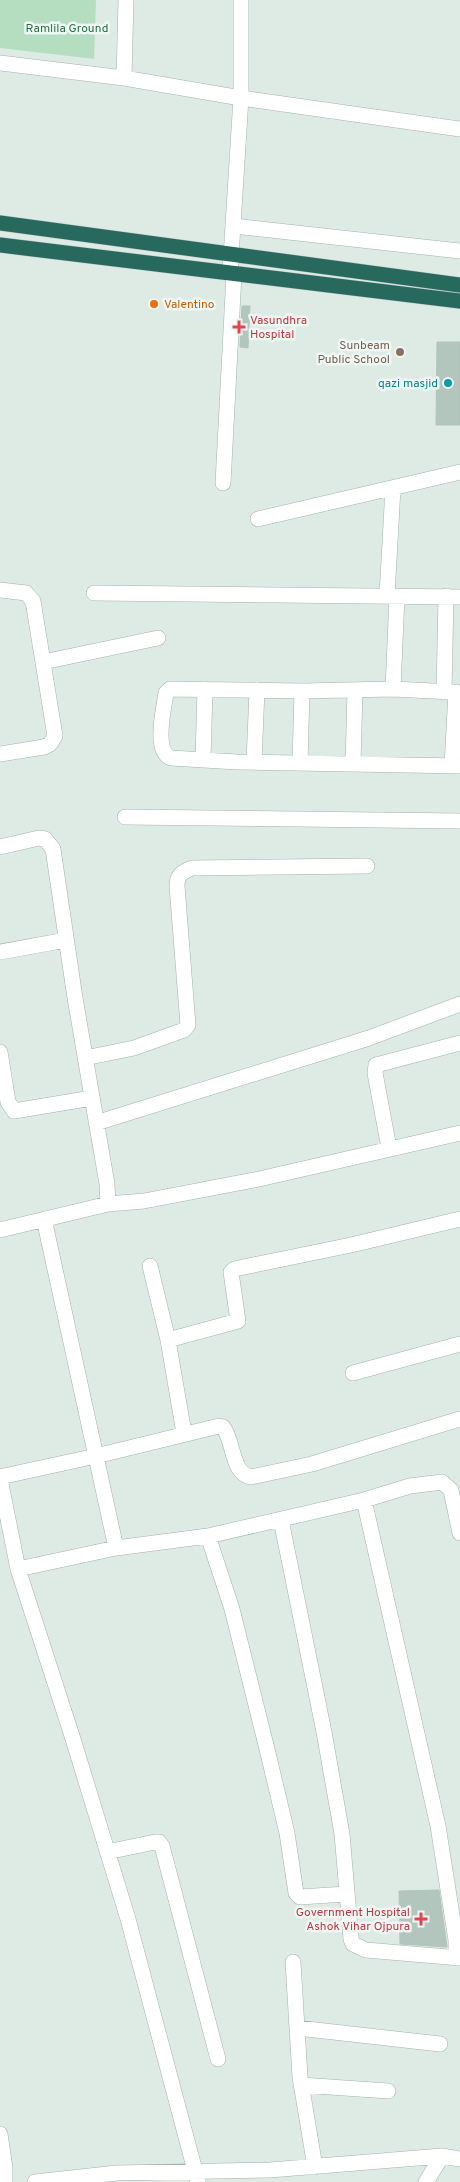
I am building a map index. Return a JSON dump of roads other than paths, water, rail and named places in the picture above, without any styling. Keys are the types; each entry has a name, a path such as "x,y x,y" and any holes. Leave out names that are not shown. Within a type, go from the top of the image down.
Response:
{"highway":[{"path":"0,223 460,286"},
{"path":"0,245 460,301"}],"street":[{"path":"124,78 126,0"},
{"path":"223,483 241,98 241,0"},
{"path":"0,62 124,78 241,98 460,129"},
{"path":"234,226 460,251"},
{"path":"258,519 460,472"},
{"path":"393,488 393,689"},
{"path":"0,590 26,594 33,600 54,739 44,747 0,754"},
{"path":"94,593 453,597 456,766 254,762 171,758 166,755 163,749 161,729 167,691 170,689 302,691 393,689 454,692"},
{"path":"43,662 158,638"},
{"path":"203,760 205,689"},
{"path":"254,762 256,690"},
{"path":"354,764 355,690"},
{"path":"300,763 302,691"},
{"path":"125,816 460,822"},
{"path":"0,847 39,838 49,842 53,849 108,1204"},
{"path":"85,1058 134,1048 184,1030 188,1025 177,886 182,872 192,868 367,866"},
{"path":"0,952 66,940"},
{"path":"96,1123 369,1038 460,1004"},
{"path":"389,1148 375,1073 376,1065 460,1043"},
{"path":"0,1052 8,1102 14,1112 92,1098"},
{"path":"0,1230 108,1204 144,1201 259,1179 460,1133"},
{"path":"44,1219 116,1548"},
{"path":"168,1340 238,1321 231,1272 234,1269 351,1245 460,1219"},
{"path":"150,1266 168,1340 184,1434"},
{"path":"353,1373 460,1344"},
{"path":"197,2177 128,1919 18,1569 0,1478 217,1426 223,1426 227,1433 238,1469 251,1477 312,1464 460,1419"},
{"path":"18,1569 116,1548 208,1536 364,1500 410,1486 442,1482 451,1490 460,1534"},
{"path":"281,1520 324,1732 342,1834 349,1935 353,1944 358,1948 366,1950 458,1958 438,1826 364,1500"},
{"path":"208,1536 232,1609 267,1749 287,1832 296,1893 300,1897 346,1894"},
{"path":"108,1852 155,1842 159,1842 162,1846 218,2059"},
{"path":"293,1962 301,2085 315,2167"},
{"path":"298,2028 440,2044"},
{"path":"301,2085 388,2091"},
{"path":"0,2134 5,2182"},
{"path":"35,2182 116,2173 197,2177 442,2156 460,2159"},
{"path":"426,2182 442,2156"}],"place":[{"name":"Valentino","path":"154,304"},
{"name":"Vasundhra Hospital","path":"239,327"},
{"name":"Sunbeam Public School","path":"400,352"},
{"name":"qazi masjid","path":"448,383"},
{"name":"Government Hospital Ashok Vihar Ojpura","path":"421,1919"}],"park label":[{"name":"Ramlila Ground","path":"67,28"}]}
